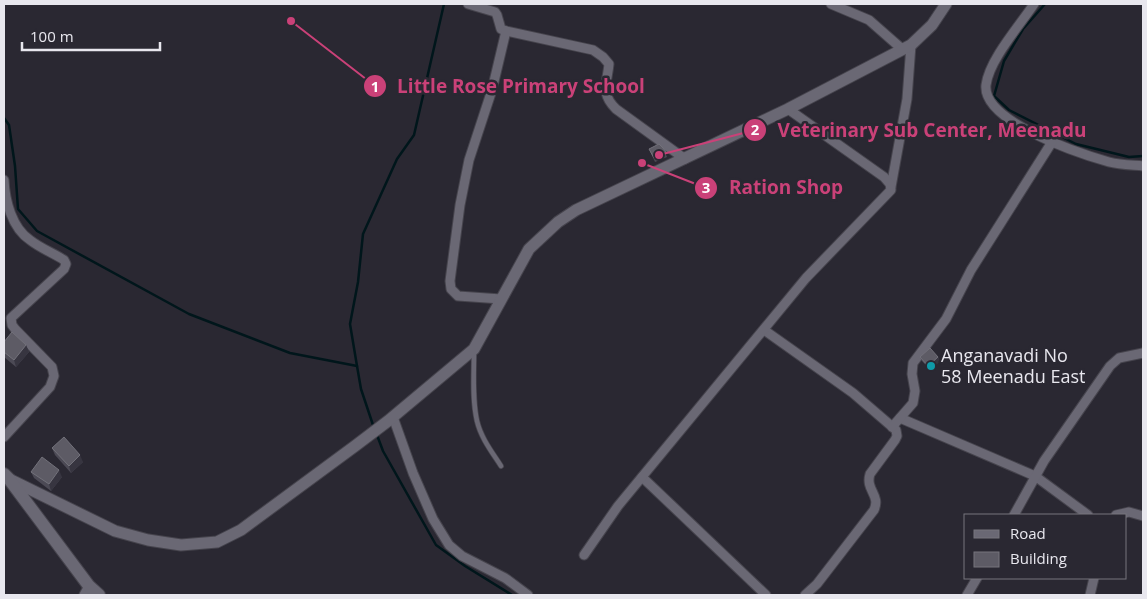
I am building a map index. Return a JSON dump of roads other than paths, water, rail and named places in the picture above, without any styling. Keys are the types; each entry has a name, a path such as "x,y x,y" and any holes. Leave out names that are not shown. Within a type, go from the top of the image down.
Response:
{"main road":[{"path":"6,477 86,590 99,595"}],"street":[{"path":"468,4 494,12 497,15 501,28 506,31 547,39 599,53 608,64 605,90 608,101 684,160"},
{"path":"831,4 869,20 907,47"},
{"path":"6,477 115,531 148,540 181,545 217,542 240,530 355,446 474,349 529,248 558,222 576,210 788,109 907,47 932,25 946,4"},
{"path":"1034,4 1000,54 987,80 986,94 991,105 1028,132 1052,142 1111,162 1143,166"},
{"path":"501,298 458,296 451,289 450,281 460,205 469,160 492,90 506,31"},
{"path":"584,555 618,506 806,278 889,194 907,100 907,47"},
{"path":"788,109 884,177 891,187"},
{"path":"892,427 912,403 915,391 912,374 914,363 946,319 971,270 1052,142"},
{"path":"4,180 8,205 15,224 22,234 30,241 64,260 66,264 64,269 11,318 14,329 52,367 54,376 50,388 4,437"},
{"path":"764,330 853,393 896,430 897,436 870,474 868,480 876,499 874,510 817,584 805,595"},
{"path":"1015,514 1044,461 1113,362 1118,358 1143,353"},
{"path":"900,418 1035,476 1087,514"},
{"path":"390,419 433,519 449,544 462,556 505,578 528,595"},
{"path":"642,477 766,595"},
{"path":"1120,514 1129,512 1143,516"},
{"path":"967,595 976,579"},
{"path":"1090,595 1094,579"}],"lane":[{"path":"474,349 474,388 477,422 484,439 501,466"}],"waterway":[{"path":"357,366 350,324 358,282 363,234 397,159 414,135 444,4"},
{"path":"1045,4 1023,29 1004,61 994,96 1009,110 1076,144 1129,157 1143,156"},
{"path":"4,118 9,125 15,166 18,209 37,231 189,314 290,353 357,366 361,389 374,428"},
{"path":"377,435 383,451 436,545 465,566 512,595"}],"place":[{"name":"Little Rose Primary School","path":"291,21"},
{"name":"Veterinary Sub Center, Meenadu","path":"659,155"},
{"name":"Ration Shop","path":"642,163"},
{"name":"Anganavadi No 58 Meenadu East","path":"931,366"}]}
